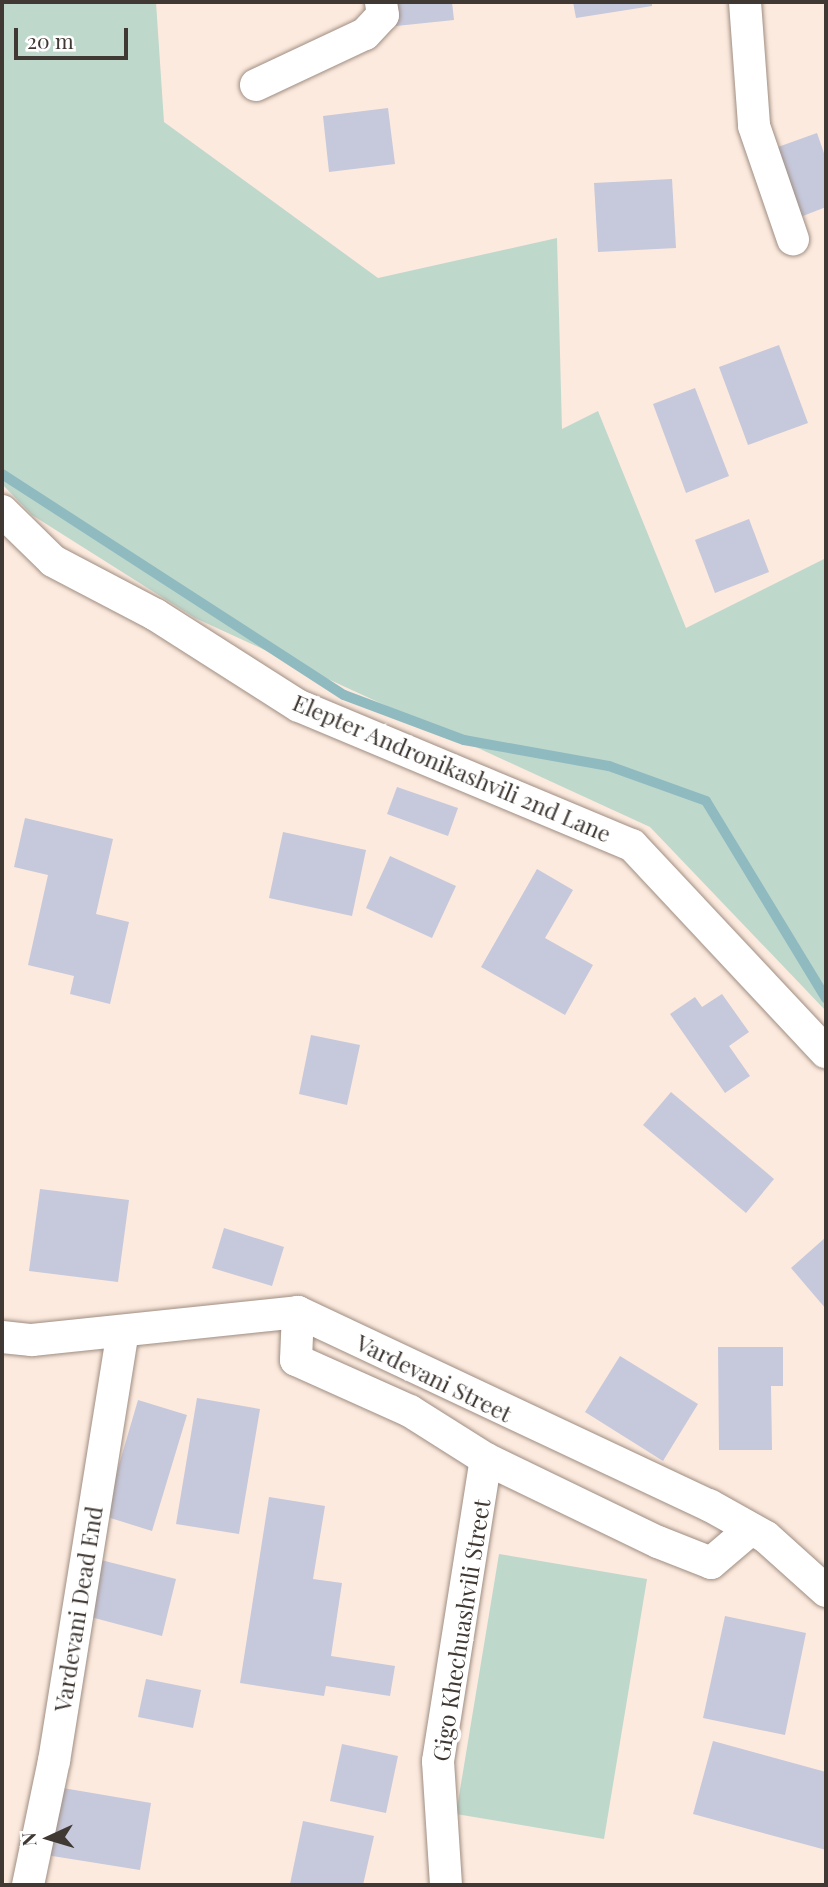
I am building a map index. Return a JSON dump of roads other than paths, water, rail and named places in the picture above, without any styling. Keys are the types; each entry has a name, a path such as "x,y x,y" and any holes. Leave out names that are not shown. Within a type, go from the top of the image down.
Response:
{"street":[{"path":"256,85 365,34 383,15 381,2"},
{"path":"745,2 754,126 793,239"},
{"name":"Elepter Andronikashvili 2nd Lane","path":"2,511 53,561 156,615 299,706 632,845 826,1052"},
{"path":"2,1338 123,1332 298,1312 296,1360 410,1411 486,1459 711,1563 751,1529"},
{"name":"Vardevani Street","path":"298,1312 751,1529 826,1591"},
{"name":"Vardevani Dead End","path":"28,1885 54,1761 123,1332"},
{"name":"Gigo Khechuashvili Street","path":"446,1885 438,1761 486,1459"}],"waterway":[{"path":"2,474 344,695 464,740 609,766 706,801 826,998"}]}
